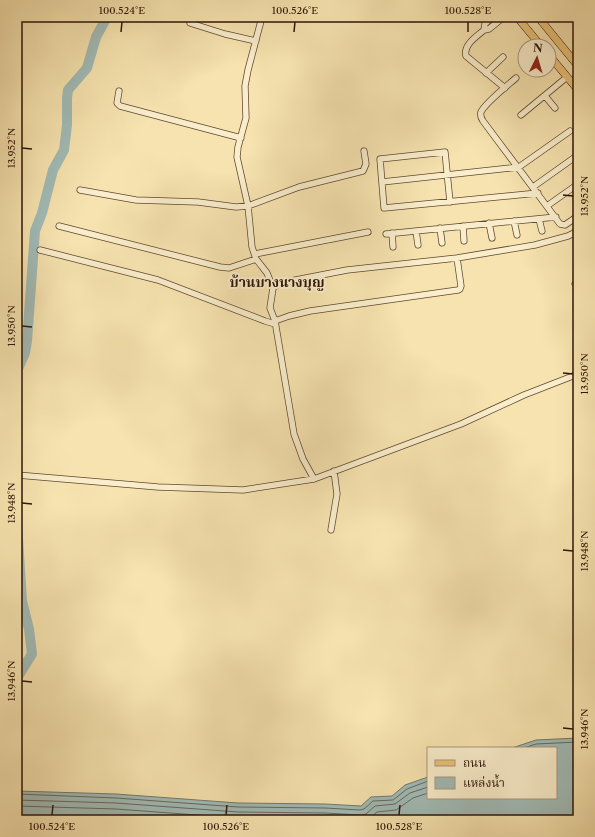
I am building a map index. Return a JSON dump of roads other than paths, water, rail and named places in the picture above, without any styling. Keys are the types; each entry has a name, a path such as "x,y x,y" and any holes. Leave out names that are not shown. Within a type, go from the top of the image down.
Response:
{"main road":[{"path":"517,17 534,38"},
{"path":"538,17 578,66"},
{"path":"557,64 578,90"}],"street":[{"path":"262,17 245,86 246,118 238,147 237,157 248,206 252,247 256,257 267,273 273,288 270,308 275,323 294,434 314,479"},
{"path":"484,30 485,24 492,17"},
{"path":"499,17 500,20 489,29 484,30 467,46 465,50 468,59 505,88"},
{"path":"190,22 225,34 256,41"},
{"path":"486,73 503,57"},
{"path":"521,115 567,76"},
{"path":"516,78 485,106 480,116 560,224 565,225 578,216"},
{"path":"119,91 117,103 120,106 241,138"},
{"path":"544,96 555,108"},
{"path":"382,182 519,167 570,131"},
{"path":"80,190 136,200 198,202 236,207 248,206 299,187 363,171 366,164 364,151"},
{"path":"450,202 445,152 380,159 384,208 450,202 538,193"},
{"path":"533,187 578,154"},
{"path":"547,206 578,184"},
{"path":"393,247 389,233 556,217"},
{"path":"539,218 542,231"},
{"path":"514,221 517,235"},
{"path":"489,224 492,238"},
{"path":"59,226 229,268 256,257 368,232"},
{"path":"462,226 464,241"},
{"path":"440,228 442,243"},
{"path":"416,231 418,245"},
{"path":"273,288 280,283 347,270 457,258 534,245 568,236 578,231"},
{"path":"40,250 158,280 265,321 275,323 289,316 310,311 458,290 461,286 457,258"},
{"path":"17,475 158,486 243,490 314,479 461,424 524,395 578,374"},
{"path":"331,530 337,494 334,471"}],"water":[{"path":"578,738 578,820 17,820 17,791 116,794 238,803 361,806 371,797 392,796 405,785 427,777 427,799 557,799 557,747 515,747 536,740"}],"waterway":[{"path":"17,371 25,353 27,341 35,231 42,213 53,170 64,150 67,125 68,90 87,68 96,37 107,17"},
{"path":"17,465 17,477"},
{"path":"17,523 22,601 29,629 32,654 17,678"}],"district":[{"name":"บ้านบางนางบุญ","path":"277,282"}]}
